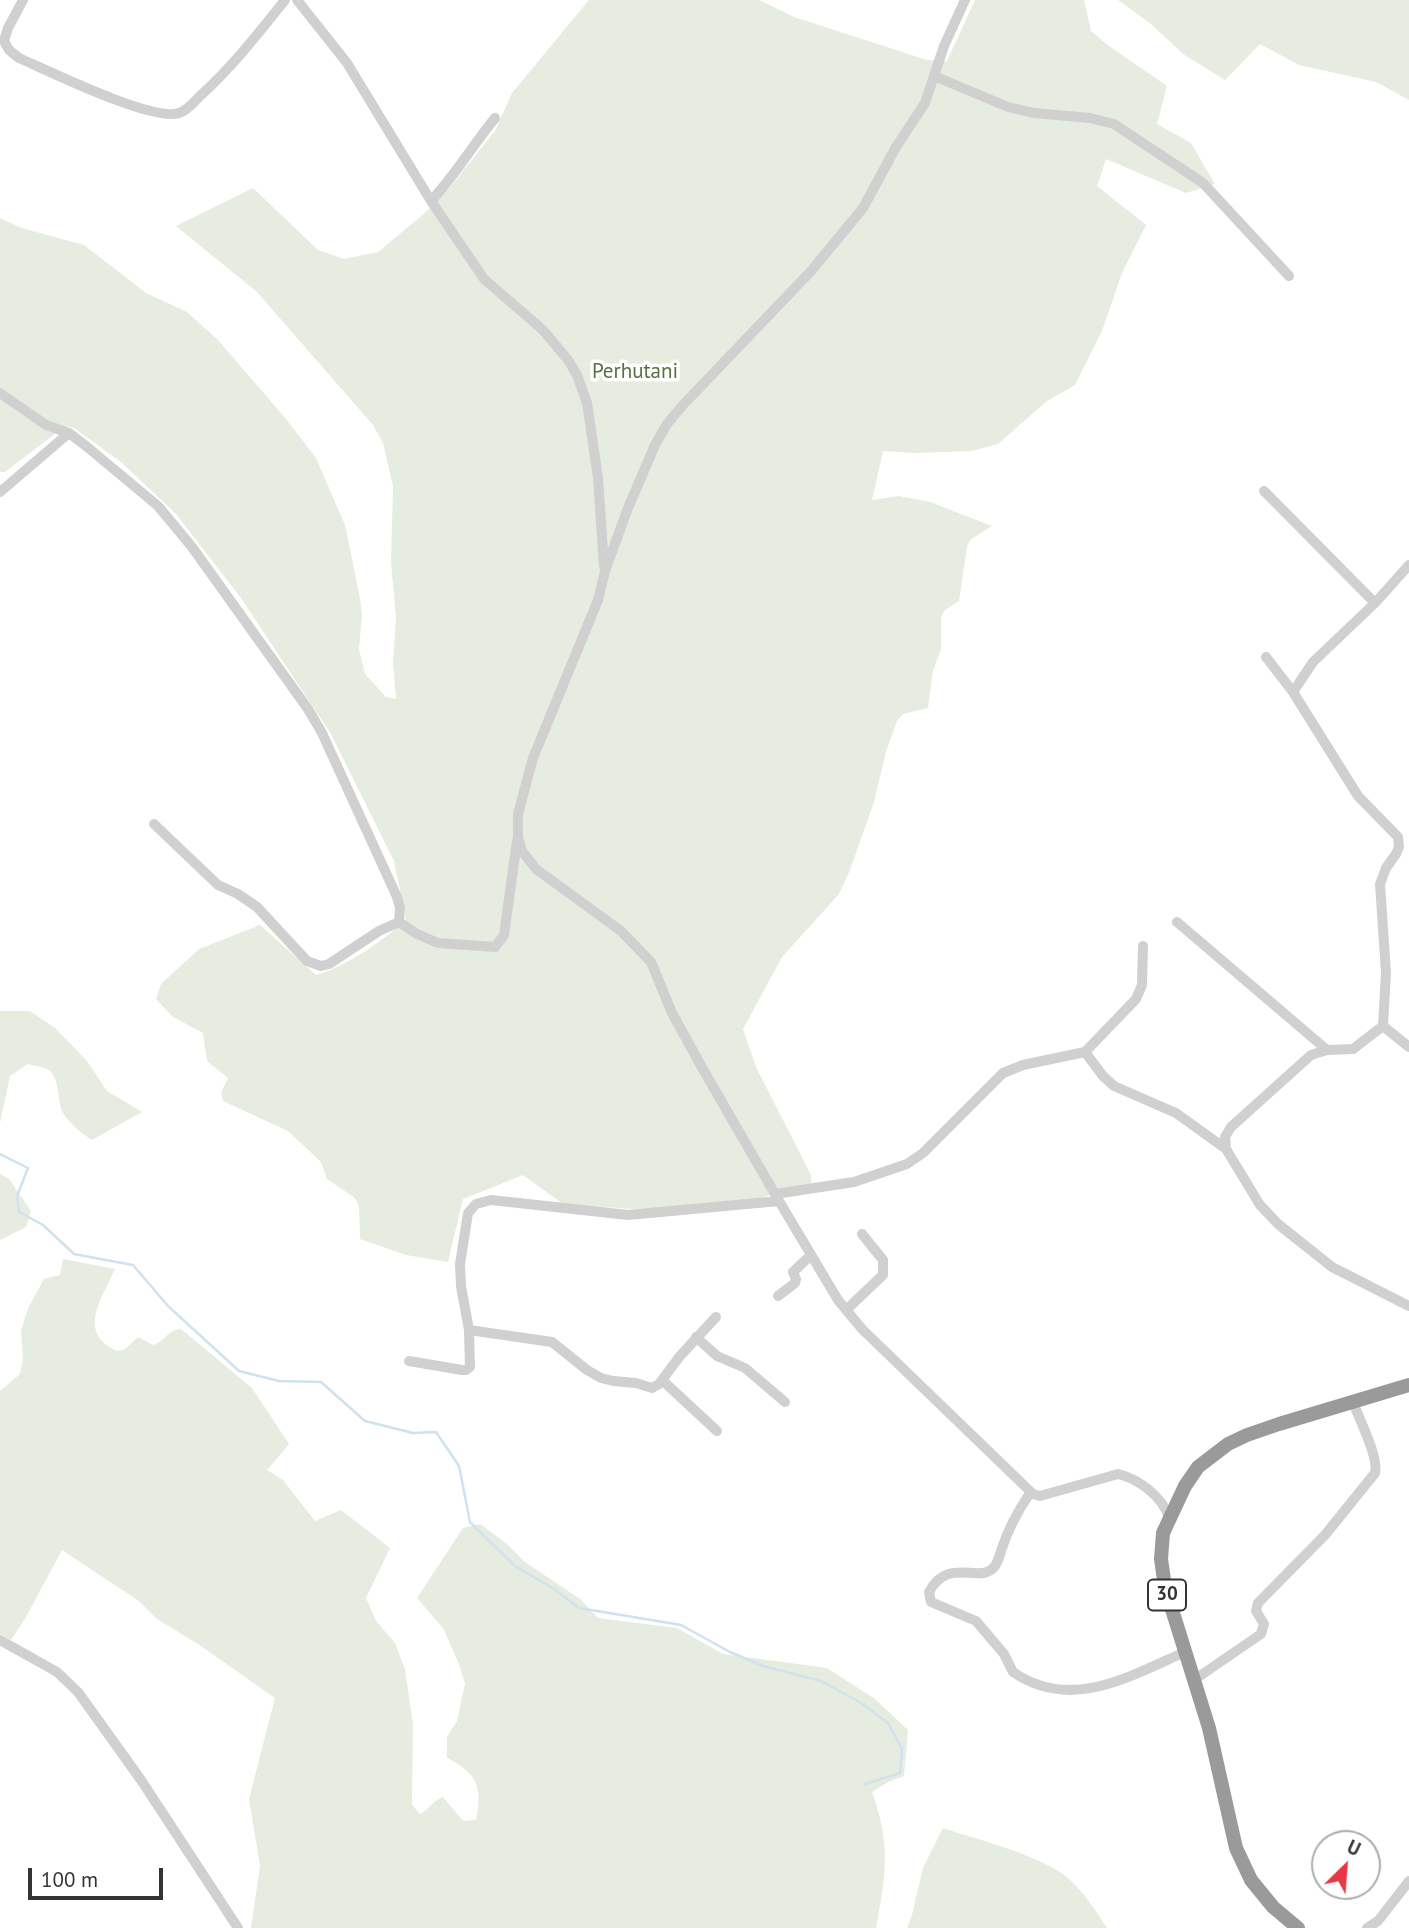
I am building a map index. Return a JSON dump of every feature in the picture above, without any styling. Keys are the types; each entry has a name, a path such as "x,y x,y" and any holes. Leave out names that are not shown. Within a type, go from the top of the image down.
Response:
{"highway":[{"name":"30","path":"1298,1928 1262,1895 1240,1859 1218,1763 1162,1573 1161,1545 1169,1518 1185,1486 1198,1467 1228,1444 1247,1435 1409,1385"}],"street":[{"path":"23,0 8,27 4,41 9,50 19,58 127,104 166,114 186,109 219,79 285,0"},
{"path":"297,0 347,63 431,201 484,279 543,330 577,375 587,403 598,478 605,571"},
{"path":"399,922 438,943 495,947 504,935 518,837 518,814 533,758 598,600 605,571 628,508 667,424 813,271 874,191 901,138 925,103 949,31 965,0"},
{"path":"934,76 1008,107 1034,113 1090,118 1114,124 1203,183 1289,276"},
{"path":"431,201 456,174 495,118"},
{"path":"0,393 46,425 69,433 158,506 192,547 293,684 322,733 397,897 400,908 399,922"},
{"path":"0,492 69,433"},
{"path":"1264,491 1375,603"},
{"path":"1293,692 1313,662 1375,603 1409,565"},
{"path":"1266,657 1293,692 1358,796 1394,831 1399,842 1396,853 1382,876 1381,884 1386,973 1383,1026 1353,1049 1317,1052 1306,1059 1231,1127 1225,1138 1226,1149 1250,1193 1278,1224 1332,1267 1409,1306"},
{"path":"154,824 218,885 257,907 278,932 314,965 329,964 379,931 399,922"},
{"path":"518,837 522,851 536,869 621,931 651,962 672,1013 777,1198 846,1310 862,1329 1030,1493 1040,1496 1118,1474 1129,1477 1159,1499 1166,1507 1169,1518"},
{"path":"1396,853 1409,850"},
{"path":"1177,922 1327,1050"},
{"path":"409,1361 466,1370 470,1363 469,1330 460,1264 468,1213 476,1204 491,1200 628,1215 777,1198 853,1182 915,1160 1003,1073 1023,1065 1085,1052 1136,999 1142,985 1143,946"},
{"path":"1383,1026 1409,1047"},
{"path":"1085,1052 1114,1086 1176,1113 1226,1149"},
{"path":"846,1310 883,1275 883,1261 862,1234"},
{"path":"778,1296 795,1283 793,1272 811,1255"},
{"path":"469,1330 552,1342 593,1374 613,1381 652,1388 716,1317"},
{"path":"696,1338 717,1356 745,1368 785,1402"},
{"path":"662,1380 717,1431"},
{"path":"1194,1680 1261,1634 1264,1624 1256,1611 1258,1603 1325,1535 1375,1474 1373,1455 1353,1402"},
{"path":"1030,1493 1011,1521 996,1566 987,1573 953,1573 941,1579 929,1592 930,1602 976,1621 1004,1654 1013,1672 1052,1687 1075,1691 1095,1689 1185,1652"},
{"path":"0,1640 57,1672 78,1692 141,1780 238,1928"},
{"path":"1367,1928 1376,1925 1405,1893 1409,1881"}],"green space":[{"name":"Perhutani","path":"589,0 759,0 794,17 927,60 947,61 975,0 1084,0 1091,31 1167,86 1157,124 1191,143 1215,184 1186,193 1106,159 1097,186 1146,225 1122,273 1102,331 1075,385 1047,401 998,444 972,451 883,451 872,500 899,496 930,502 992,526 970,540 967,547 959,601 945,610 941,617 941,649 933,671 928,708 903,714 897,721 886,752 874,802 839,894 782,957 743,1029 756,1067 811,1175 811,1185 752,1200 645,1210 563,1204 523,1175 463,1199 448,1262 406,1255 360,1239 359,1206 355,1198 327,1179 321,1162 288,1131 223,1101 221,1093 228,1078 207,1061 203,1033 173,1017 156,999 161,984 199,949 260,925 316,975 364,952 406,919 394,861 331,734 241,598 176,514 121,462 74,428 65,426 5,472 0,472 0,218 22,228 84,245 146,293 187,312 218,340 286,419 316,458 345,525 360,598 362,615 359,649 365,674 386,697 396,699 393,663 396,618 391,562 393,487 383,443 373,425 257,292 176,226 253,188 318,250 344,259 378,252 426,212 450,187 495,131 512,93"},
{"path":"1118,0 1409,0 1409,100 1376,82 1299,65 1260,44 1225,80 1183,54 1151,24"},
{"path":"0,1011 30,1011 55,1028 87,1061 107,1091 142,1112 92,1140 76,1128 63,1113 55,1080 50,1071 28,1064 10,1076 0,1123"},
{"path":"0,1174 9,1179 31,1211 26,1227 0,1240"},
{"path":"63,1259 115,1269 96,1314 95,1325 105,1343 117,1351 125,1349 138,1337 153,1345 181,1329 252,1388 289,1444 267,1470 283,1480 315,1521 341,1510 390,1548 366,1598 376,1621 395,1643 405,1669 413,1724 412,1805 420,1814 443,1797 463,1821 476,1820 479,1798 475,1782 465,1769 447,1758 447,1737 457,1721 465,1684 443,1628 417,1598 463,1528 480,1524 507,1544 525,1562 580,1599 598,1618 677,1628 723,1654 827,1668 875,1699 908,1730 904,1776 872,1792 882,1828 885,1860 876,1928 251,1928 260,1866 249,1799 275,1698 157,1619 139,1601 62,1550 11,1640 0,1634 0,1391 20,1374 23,1358 21,1331 28,1308 44,1279 60,1275"},
{"path":"943,1828 1028,1856 1059,1871 1081,1891 1107,1928 907,1928 923,1868"}],"waterway":[{"path":"0,1154 28,1168 17,1196 19,1212 43,1225 74,1254 133,1265 168,1306 239,1371 279,1381 321,1382 365,1421 413,1433 436,1432 459,1466 470,1522 515,1566 554,1589 579,1608 681,1625 730,1652 763,1666 821,1681 863,1704 888,1723 902,1749 900,1773 865,1784"}]}
